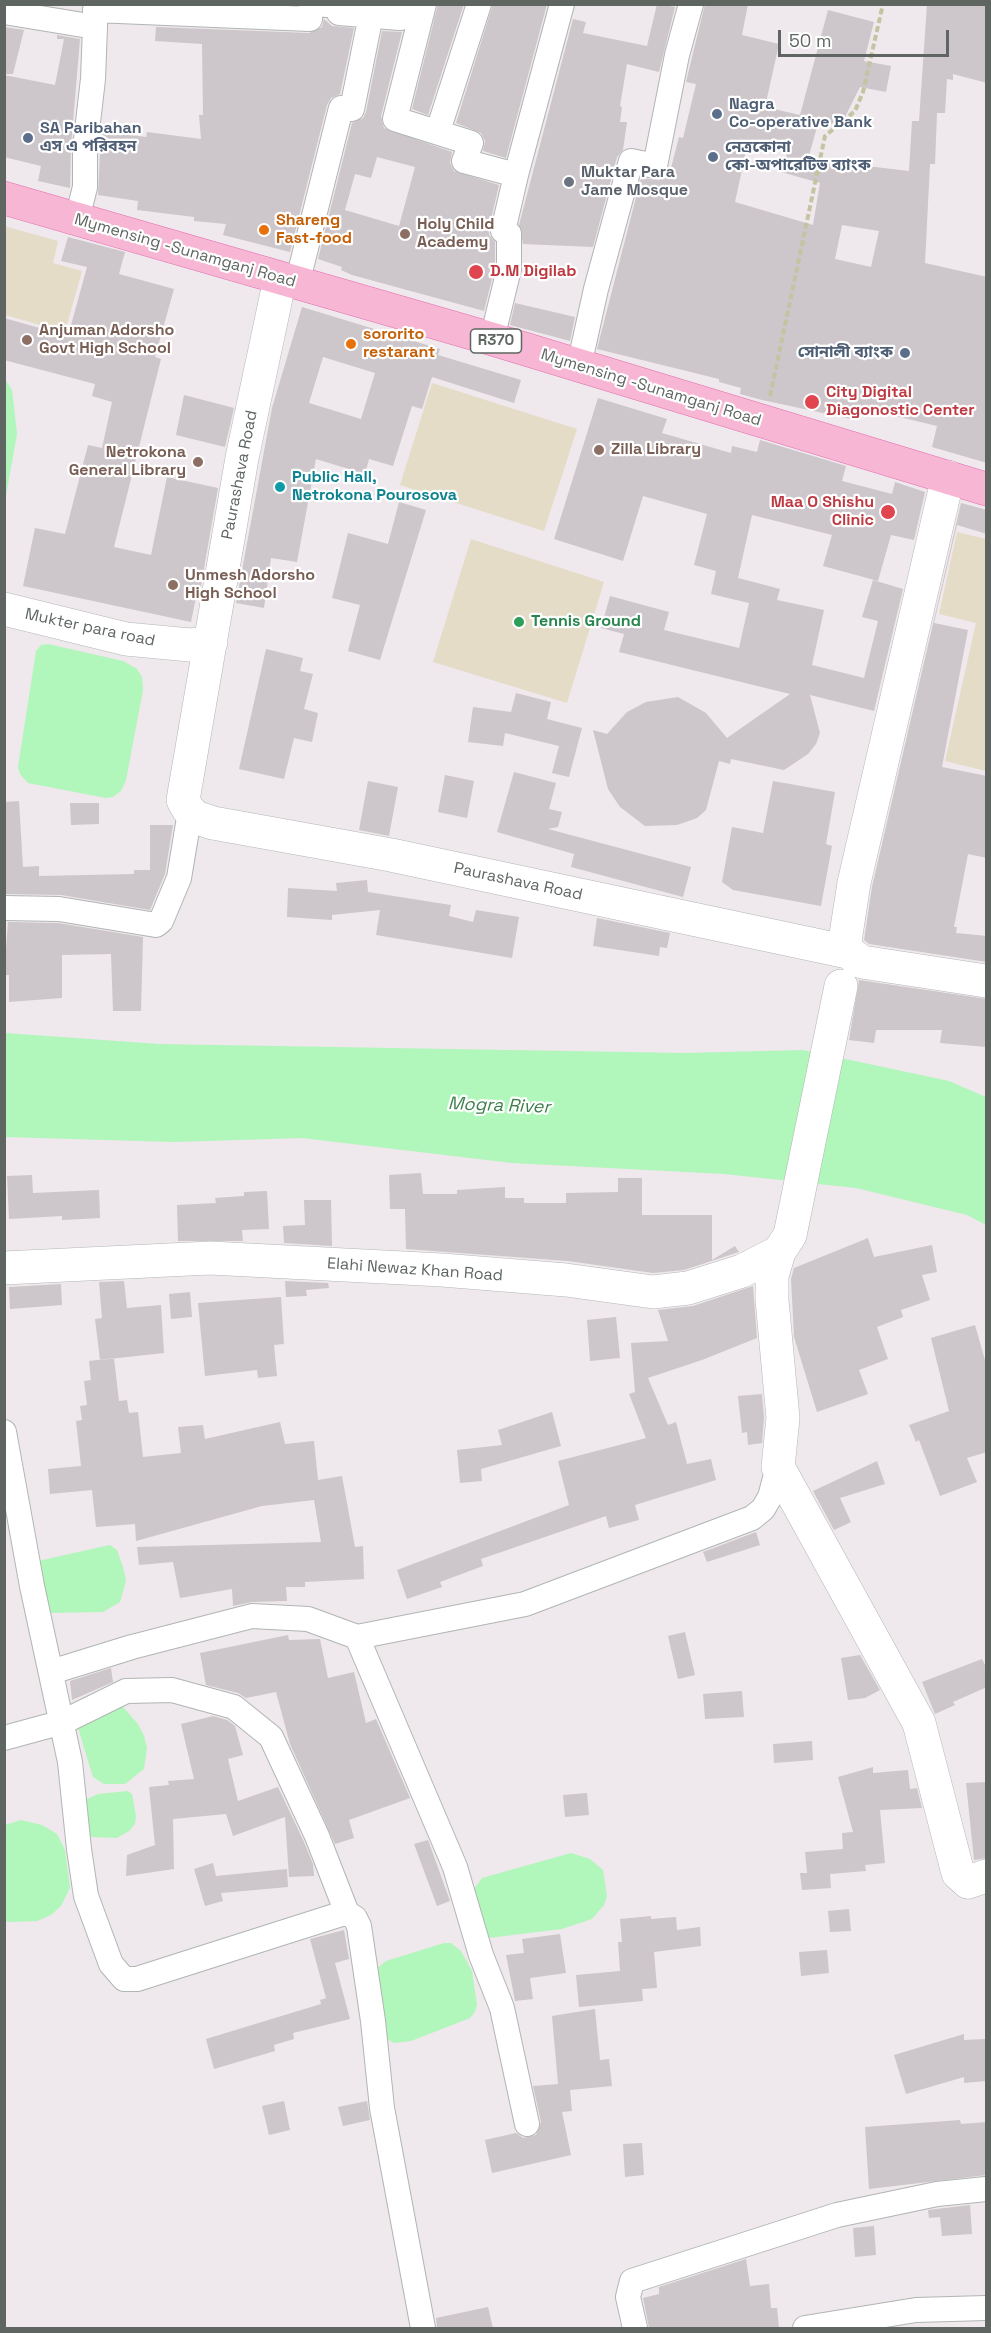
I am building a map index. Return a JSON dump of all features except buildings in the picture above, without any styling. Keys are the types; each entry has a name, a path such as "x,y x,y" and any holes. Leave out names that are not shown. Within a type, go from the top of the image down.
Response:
{"main road":[{"name":"Mymensing -Sunamganj Road","path":"4,198 492,339 987,489"}],"street":[{"path":"77,219 85,187 85,148 93,79 95,10 187,10 310,20 311,4"},
{"path":"316,4 338,6 339,13 400,18 423,9"},
{"path":"438,131 479,4"},
{"path":"492,339 509,269 509,234 503,231 562,4"},
{"path":"579,366 596,289 632,160 655,166 677,55 691,4"},
{"path":"423,9 396,118 471,143 465,161 516,175"},
{"path":"4,12 95,27"},
{"path":"289,282 341,108 352,109 371,15"},
{"name":"Paurashava Road","path":"289,282 242,458 183,800 190,812 213,823 391,855 848,952 862,962 987,981"},
{"path":"51,1672 132,1647 252,1616 308,1619 357,1637 525,1604 742,1522 763,1509 770,1497 778,1467 783,1418 772,1276 779,1252 790,1235 795,1217 848,952 845,931 854,883 948,477"},
{"name":"Mukter para road","path":"4,609 126,639 190,645 211,642"},
{"name":"Paurashava Road","path":"4,908 59,909 156,925 161,921 179,878 190,812"},
{"name":"Elahi Newaz Khan Road","path":"4,1268 210,1258 442,1270 668,1292 742,1271 779,1252"},
{"path":"4,1431 30,1576 63,1722 86,1896 111,1964 121,1977 129,1980 347,1913"},
{"path":"778,1467 919,1723 958,1873 968,1882 987,1876"},
{"path":"357,1637 455,1867 469,1921 502,2008 527,2124"},
{"path":"4,1738 63,1722 126,1691 172,1689 234,1707 271,1737 317,1836 347,1913 359,1926 373,2021 382,2108 423,2328"},
{"path":"635,2328 628,2297 632,2281 837,2215 937,2194 987,2189"},
{"path":"805,2328 916,2310 987,2308"}],"path":[{"path":"762,422 770,398 825,136 855,111 863,92 883,4"}],"shaded area":[{"path":"4,226 58,241 53,263 82,271 65,332 5,315"},
{"path":"432,383 577,429 544,531 400,485"},
{"path":"957,532 986,539 986,771 945,761 976,623 939,614"},
{"name":"Tennis Ground","path":"471,539 604,582 567,703 433,662"}],"water":[{"path":"5,379 12,390 17,434 5,501"},
{"path":"48,644 123,661 137,669 142,677 143,690 126,780 121,791 113,797 106,798 28,783 20,774 18,767 36,651 41,645"},
{"name":"Mogra River","path":"5,1033 159,1044 684,1053 803,1050 949,1081 986,1097 986,1225 967,1215 856,1188 724,1174 512,1163 302,1138 174,1142 5,1137"},
{"path":"110,1545 117,1550 126,1581 120,1602 103,1612 50,1613 38,1561"},
{"path":"123,1707 138,1724 144,1736 147,1748 144,1769 125,1784 104,1784 93,1777 78,1728 113,1708"},
{"path":"128,1791 132,1794 135,1824 129,1831 117,1838 91,1837 87,1832 85,1800 98,1794"},
{"path":"21,1820 42,1825 57,1834 65,1850 70,1888 61,1906 51,1915 37,1921 10,1922 5,1921 5,1825"},
{"path":"571,1853 590,1859 603,1870 607,1896 604,1905 592,1919 562,1929 488,1938 474,1889 482,1878"},
{"path":"444,1943 451,1943 461,1951 472,1971 477,2004 475,2012 470,2018 411,2041 394,2043 387,2039 374,1971 386,1961"}],"place":[{"name":"Nagra Co-operative Bank","path":"717,114"},
{"name":"SA Paribahan এস এ পরিবহন","path":"28,138"},
{"name":"নেত্রকোনা কো-অপারেটিভ ব্যাংক","path":"713,157"},
{"name":"Muktar Para Jame Mosque","path":"569,182"},
{"name":"Shareng Fast-food","path":"264,230"},
{"name":"Holy Child Academy","path":"405,234"},
{"name":"D.M Digilab","path":"476,272"},
{"name":"Anjuman Adorsho Govt High School","path":"27,340"},
{"name":"sororito restarant","path":"351,344"},
{"name":"সোনালী ব্যাংক","path":"905,353"},
{"name":"City Digital Diagonostic Center","path":"812,402"},
{"name":"Zilla Library","path":"599,450"},
{"name":"Netrokona General Library","path":"198,462"},
{"name":"Public Hall, Netrokona Pourosova","path":"280,487"},
{"name":"Maa O Shishu Clinic","path":"888,512"},
{"name":"Unmesh Adorsho High School","path":"173,585"},
{"name":"Tennis Ground","path":"519,622"}]}
